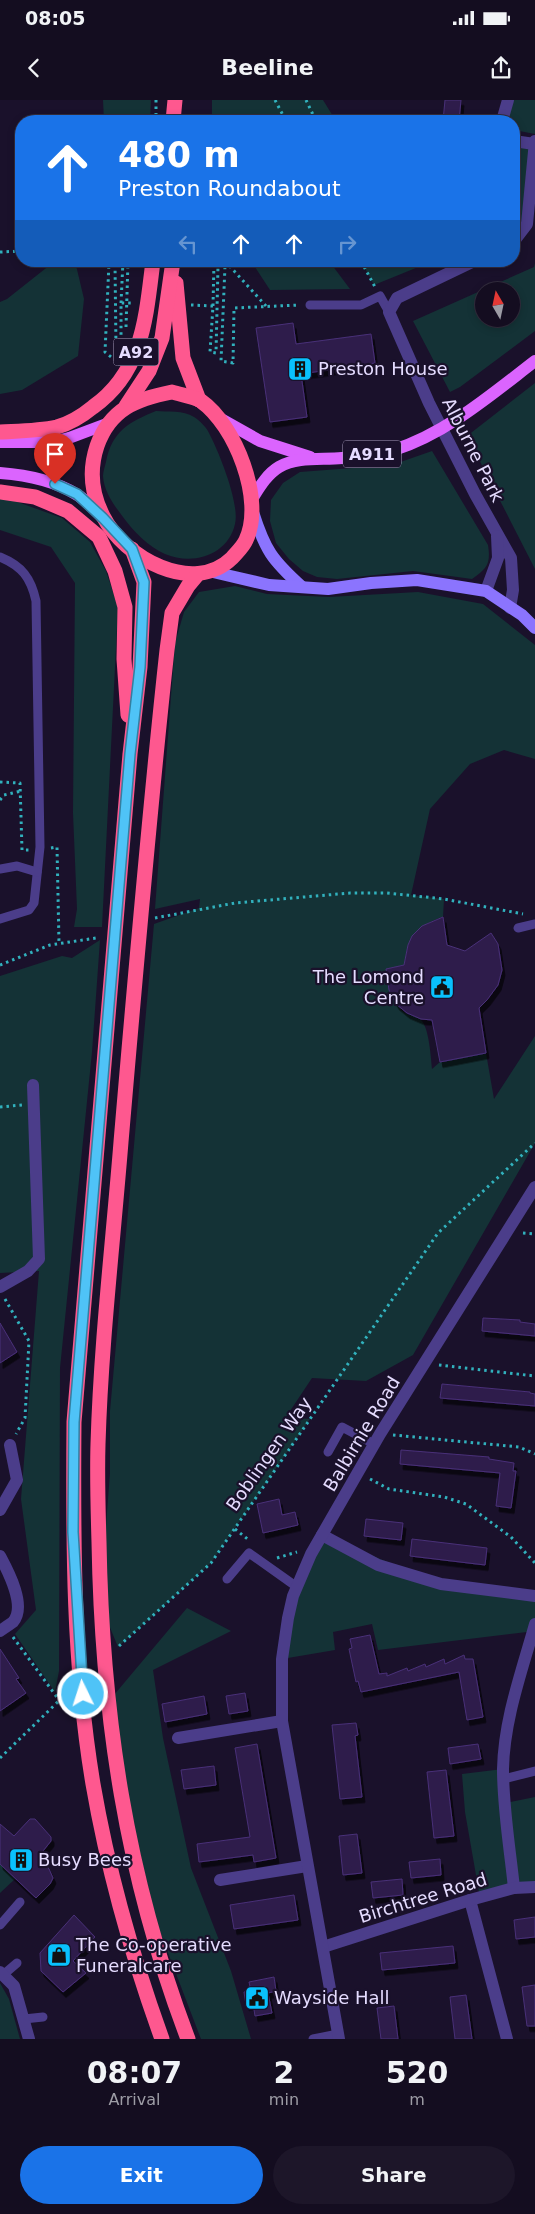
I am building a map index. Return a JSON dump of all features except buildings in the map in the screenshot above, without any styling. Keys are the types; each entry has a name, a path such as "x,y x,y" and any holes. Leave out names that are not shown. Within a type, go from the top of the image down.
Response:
{"highway":[{"path":"174,115 177,100"},
{"path":"177,100 178,115"},
{"name":"A92","path":"0,432 36,430 58,426 77,419 107,397 134,360 146,323 152,267"},
{"name":"A92","path":"173,267 162,338 149,371 126,406 109,422 94,456 92,481 95,498 103,518 132,549 155,565 178,572 205,573"},
{"name":"A92","path":"175,267 183,358 199,400"},
{"name":"A92","path":"126,406 148,396 172,392 199,400 221,419 233,439 241,461 252,505 250,529 241,549 188,586 172,614 140,923 100,1408 97,1484 100,1602 108,1706 115,1764 136,1868 164,1970 188,2039"},
{"name":"A92","path":"0,492 35,497 68,511 99,537 115,570 125,607 124,659 130,754"},
{"name":"A92","path":"132,549 144,582 140,667 130,754 74,1422 73,1532 76,1606 84,1712 93,1783 107,1854 125,1928 162,2039"}],"main road":[{"name":"A911","path":"252,505 265,480 278,468 292,462 316,458 341,458 385,452 426,436 455,420 535,361"},
{"name":"A911","path":"221,419 260,441 280,449 316,458"},
{"path":"0,442 53,442 69,438 109,422"},
{"path":"0,473 39,478 55,484 77,494 103,518"}],"street":[{"path":"504,115 508,100"},
{"path":"520,141 535,143 527,224 520,233"},
{"path":"389,312 397,298 462,267"},
{"name":"Alburne Park","path":"389,312 429,403 475,494 511,558 513,590 510,608"},
{"path":"252,505 268,552 281,568 302,587"},
{"name":"Alburne Park","path":"486,591 498,558 497,532"},
{"path":"205,573 232,575 269,585 328,589 371,583 418,580 486,591 522,615 535,628"},
{"path":"2,1292 28,1271 38,1259 33,1085"},
{"name":"Balbirnie Road","path":"339,2037 282,1721 282,1659 288,1618 297,1587 315,1547 377,1439 535,1187"},
{"path":"0,1510 17,1480 10,1445"},
{"path":"322,1535 378,1565 441,1584 535,1596"},
{"path":"0,1556 10,1576 18,1605 17,1614 13,1621 3,1629"},
{"path":"514,1888 504,1779 506,1743 515,1691 535,1624"},
{"path":"178,1738 282,1721"},
{"path":"220,1880 307,1866"},
{"name":"Birchtree Road","path":"322,1948 470,1900 514,1888 535,1887"},
{"path":"470,1900 507,2039"},
{"path":"1,1974 14,1986 29,2039"}],"lane":[{"path":"310,305 361,304 380,296 389,312"},
{"path":"0,557 20,567 34,588 36,601 40,847 34,903 29,910 0,918"},
{"path":"0,869 17,866 37,872"},
{"path":"518,928 535,924"},
{"path":"328,1452 342,1427 377,1439"},
{"path":"228,1579 249,1553 297,1587"},
{"path":"504,1779 535,1771"},
{"path":"0,1925 20,1902"},
{"path":"1,1974 17,1963"},
{"path":"24,2019 43,2017"},
{"path":"317,2039 339,2037"}],"path":[{"path":"156,100 156,115"},
{"path":"275,100 283,115"},
{"path":"306,100 313,115"},
{"path":"0,252 15,251"},
{"path":"121,303 123,267"},
{"path":"125,351 128,267"},
{"path":"213,306 214,267"},
{"path":"230,267 266,306"},
{"path":"364,267 380,296"},
{"path":"221,346 221,361 233,363 234,308 310,305"},
{"path":"106,335 105,352 118,363"},
{"path":"115,369 122,357"},
{"path":"0,782 20,783"},
{"path":"0,800 4,795 21,791"},
{"path":"154,918 235,902 350,893 388,893 444,899 526,915"},
{"path":"0,966 50,945 96,938"},
{"path":"0,1107 34,1104"},
{"name":"Boblingen Way","path":"118,1647 211,1563 438,1233 535,1143"},
{"path":"2,1292 29,1341 25,1418 10,1445"},
{"path":"425,1363 535,1376"},
{"path":"377,1439 518,1447 535,1454"},
{"path":"358,1473 389,1489 444,1497 466,1504 511,1537 535,1563"},
{"path":"235,1529 257,1547"},
{"path":"272,1560 315,1547"},
{"path":"3,1629 59,1700"},
{"path":"0,1758 74,1687"}],"green space":[{"path":"103,100 151,100 150,115 104,115"},
{"path":"212,100 323,100 332,115 212,115"},
{"path":"510,100 535,100 535,134 520,131 520,115 506,115"},
{"path":"520,142 534,144 527,224 520,233"},
{"path":"535,263 535,331 460,387 450,392 413,321 475,293 475,328 520,328 520,282 500,282 534,267"},
{"path":"47,267 76,267 84,299 78,356 22,390 0,394 0,302 7,299"},
{"path":"255,267 334,267 350,289 270,290"},
{"path":"364,267 418,267 374,285"},
{"path":"535,383 535,569 467,436"},
{"path":"156,411 185,413 198,420 208,431 223,465 232,491 236,515 235,524 231,535 225,543 208,555 187,559 165,554 153,547 136,533 107,493 103,476 109,451 117,435 138,419"},
{"path":"432,451 488,545 489,557 487,565 472,579 413,571 337,579 317,577 303,571 289,559 276,543 270,521 271,500 283,483 300,472 392,465"},
{"path":"0,498 12,500 62,518 90,542 106,571 118,607 102,927 74,927 77,909 73,813 75,583 51,547 0,530"},
{"path":"235,586 267,594 329,597 418,592 483,604 535,645 535,759 504,750 470,764 430,809 411,895 444,899 443,917 427,924 415,934 408,948 406,965 387,970 391,995 397,1005 407,1014 420,1019 424,1024 429,1043 432,1069 440,1062 486,1053 494,1099 535,1036 535,1143 413,1355 366,1381 312,1378 286,1417 310,1419 211,1563 118,1647 100,1603 110,1473 110,1411 154,924 199,908 200,899 155,909 175,643 184,612 199,592"},
{"path":"100,940 92,1052 60,1368 59,1671 55,1692 15,1634 36,1610 21,1499 39,1271 0,1273 0,976 62,956 72,958"},
{"path":"322,1535 441,1584 535,1596 535,1631 378,1650 372,1624 333,1632 335,1650 282,1659 288,1618"},
{"path":"187,1608 231,1631 153,1670 163,1738 191,1868 231,1971 251,2039 201,2039 157,1924 123,1782 114,1695"},
{"path":"503,1769 505,1803 535,1797 535,1887 480,1898 465,1812 462,1774"},
{"path":"0,1864 15,1879 0,1893"},
{"path":"0,1983 9,1999 20,2039 0,2039"}],"place":[{"name":"Preston House","path":"300,369"},
{"name":"The Lomond Centre","path":"442,987"},
{"name":"Busy Bees","path":"21,1860"},
{"name":"The Co-operative Funeralcare","path":"59,1955"},
{"name":"Wayside Hall","path":"257,1998"}],"route":[{"path":"55,484 77,494 132,549 144,582 140,667 130,754 74,1422 73,1532 76,1606 83,1694"}]}
